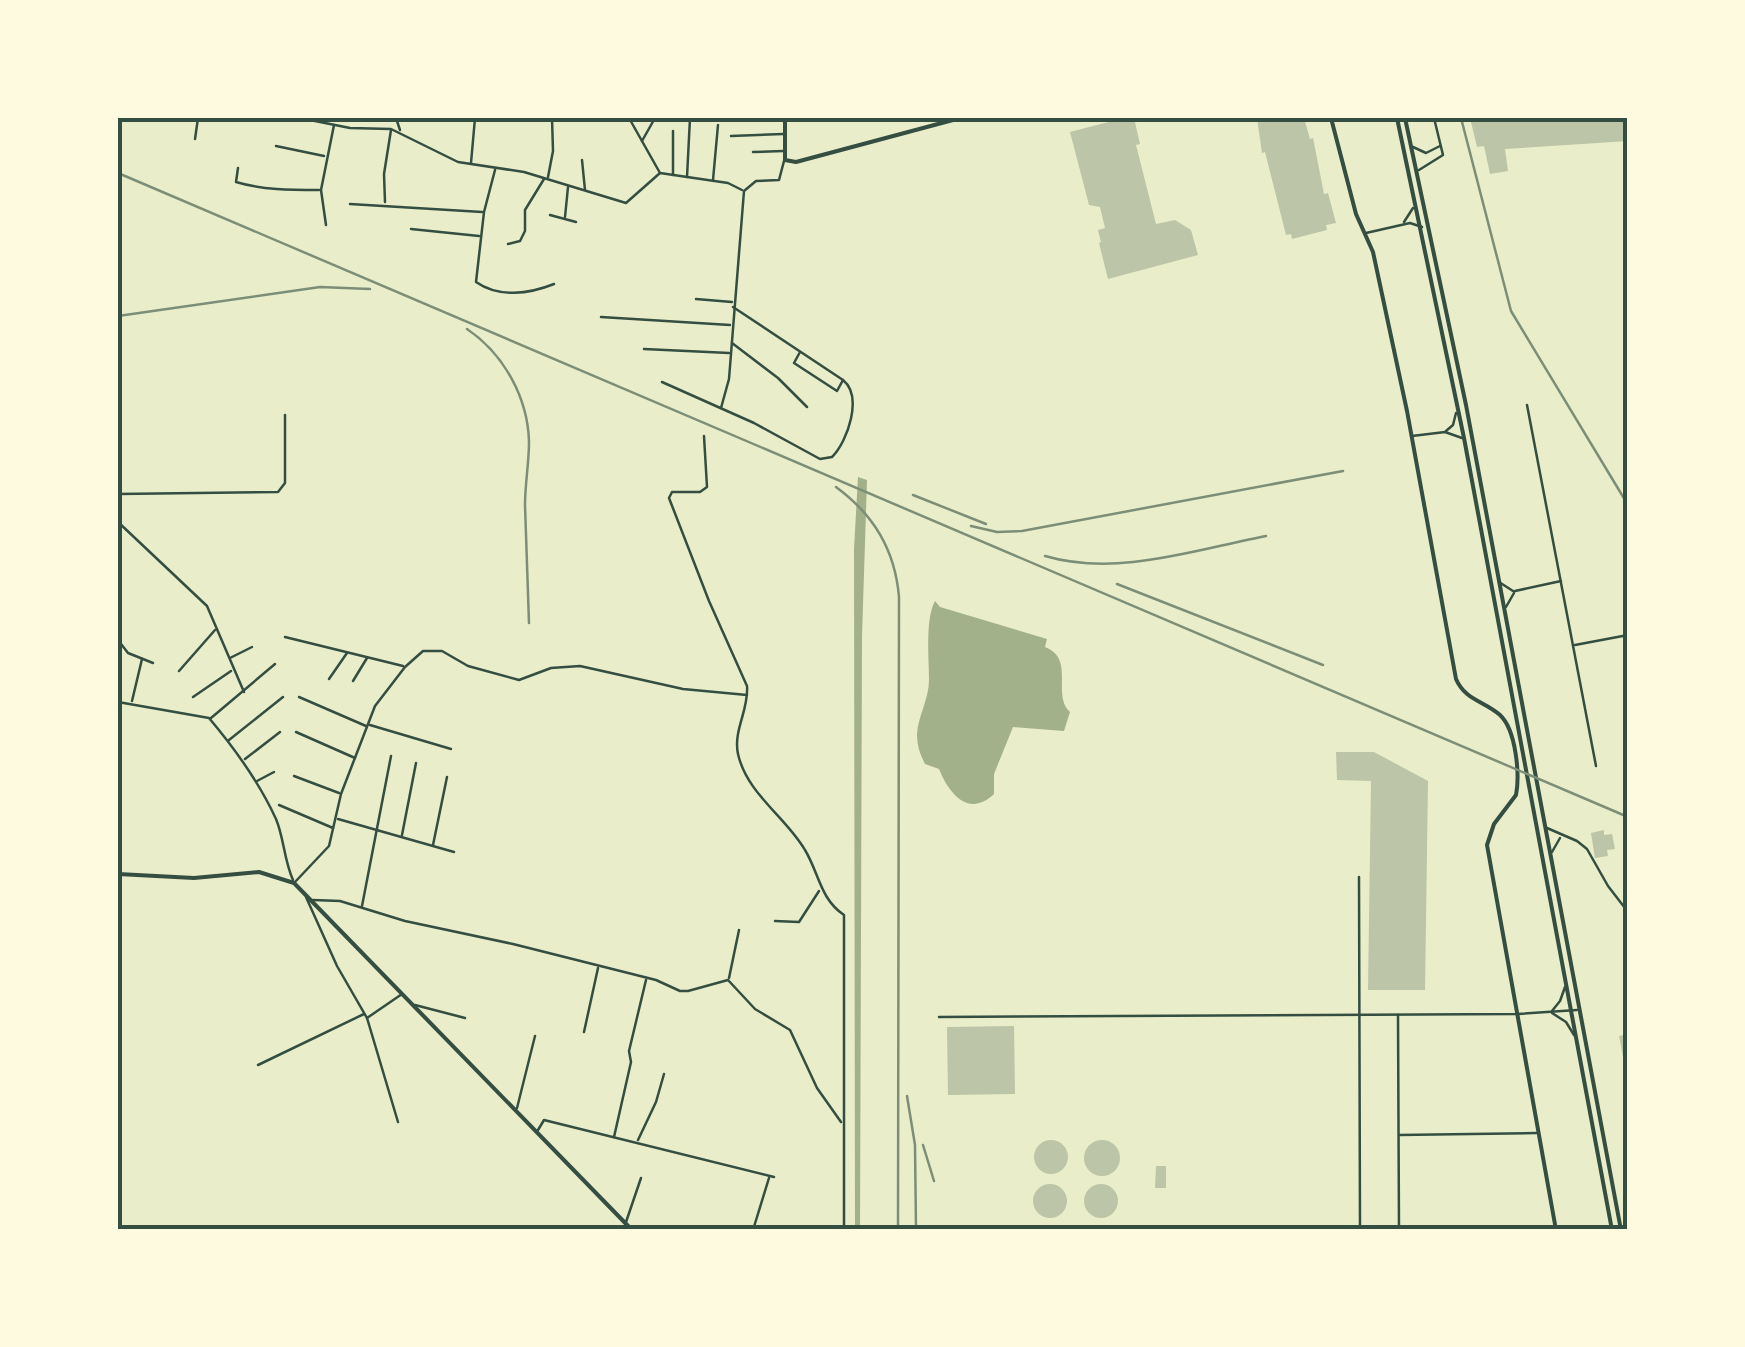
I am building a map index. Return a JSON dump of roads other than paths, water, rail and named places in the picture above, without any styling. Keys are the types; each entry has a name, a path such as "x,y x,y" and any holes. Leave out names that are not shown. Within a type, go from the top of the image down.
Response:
{"main road":[{"path":"785,118 784,160 803,161 922,125 998,118"},
{"path":"1331,118 1356,214 1366,233 1411,436 1456,678 1464,693 1502,718 1508,728 1516,795 1494,824 1487,845 1556,1230"},
{"path":"1397,118 1464,438 1612,1230"},
{"path":"1405,118 1505,610 1620,1230"},
{"path":"118,874 194,878 259,872 294,883 632,1230"}],"street":[{"path":"195,138 198,118"},
{"path":"300,118 358,129 391,129 450,160 546,178 626,203 660,173"},
{"path":"396,118 401,134"},
{"path":"471,165 475,118"},
{"path":"508,244 524,236 524,210 546,178 553,151 552,118"},
{"path":"629,118 660,173 728,183 744,191"},
{"path":"641,142 655,118"},
{"path":"687,178 690,118"},
{"path":"1418,171 1427,162 1440,158 1434,118"},
{"path":"326,225 321,190 334,124"},
{"path":"713,182 718,125"},
{"path":"385,204 384,174 391,129"},
{"path":"673,131 673,176"},
{"path":"731,136 784,134"},
{"path":"1412,147 1426,153 1441,145"},
{"path":"276,146 325,156"},
{"path":"753,152 784,151"},
{"path":"582,160 585,191"},
{"path":"720,408 728,379 744,191 756,181 779,180 784,160"},
{"path":"238,168 236,182 250,186 321,190"},
{"path":"496,168 484,212 475,278 478,284 502,293 554,284"},
{"path":"565,217 568,186"},
{"path":"1403,223 1416,200"},
{"path":"350,204 484,212"},
{"path":"550,214 576,222"},
{"path":"1366,233 1403,223 1422,227"},
{"path":"410,229 480,236"},
{"path":"662,382 813,456 832,457 846,438 852,391 843,380 733,304 696,298"},
{"path":"601,316 732,325"},
{"path":"731,343 778,378 807,407"},
{"path":"644,348 730,354"},
{"path":"800,352 794,363 837,391 843,380"},
{"path":"1527,405 1596,766"},
{"path":"1445,432 1453,425 1458,409"},
{"path":"118,494 278,492 285,481 285,415"},
{"path":"1411,436 1445,432 1464,438"},
{"path":"704,436 708,487 700,492 672,492 670,498 744,677 748,695 737,740 742,766 772,812 804,848 820,890 843,912 846,924 844,1230"},
{"path":"118,522 207,606 244,692"},
{"path":"1499,582 1515,591 1561,581"},
{"path":"1505,610 1515,591"},
{"path":"179,671 216,629"},
{"path":"1574,646 1628,635"},
{"path":"284,637 404,667"},
{"path":"118,640 128,652 154,663"},
{"path":"228,658 252,648"},
{"path":"294,883 327,850 341,794 375,706 404,667 423,651 437,650 468,666 516,680 551,668 580,666 684,688 748,695"},
{"path":"329,679 348,652"},
{"path":"353,681 368,657"},
{"path":"132,704 142,659"},
{"path":"210,718 275,664"},
{"path":"193,696 232,670"},
{"path":"228,740 283,696"},
{"path":"299,697 368,726 450,749"},
{"path":"118,702 210,718 244,760 277,822 285,862 294,883"},
{"path":"244,760 280,732"},
{"path":"296,732 356,758"},
{"path":"362,907 391,756"},
{"path":"402,837 416,763"},
{"path":"256,782 274,772"},
{"path":"294,776 341,794"},
{"path":"433,847 447,776"},
{"path":"278,805 334,828"},
{"path":"336,818 454,852"},
{"path":"1546,828 1587,849 1628,912"},
{"path":"1551,855 1562,837"},
{"path":"1358,877 1360,1230"},
{"path":"775,920 798,922 820,890"},
{"path":"303,891 337,966 366,1015 398,1122"},
{"path":"312,900 340,901 688,992 728,980"},
{"path":"728,980 739,930"},
{"path":"584,1032 599,966"},
{"path":"614,1137 646,978"},
{"path":"728,980 756,1009 790,1030 817,1088 844,1126"},
{"path":"1551,1012 1560,1002 1565,985"},
{"path":"258,1064 403,994"},
{"path":"414,1005 465,1018"},
{"path":"939,1016 1518,1014 1578,1010"},
{"path":"1551,1012 1566,1022 1575,1036"},
{"path":"1398,1014 1398,1230"},
{"path":"517,1110 534,1036"},
{"path":"638,1142 664,1074"},
{"path":"834,1109 844,1102"},
{"path":"537,1131 544,1120 772,1176 753,1230"},
{"path":"1398,1134 1540,1133"},
{"path":"626,1224 641,1178"}],"railway":[{"path":"1461,118 1511,311 1628,505"},
{"path":"118,173 1628,817"},
{"path":"118,316 320,287 370,289"},
{"path":"467,329 503,364 519,394 528,426 525,505 529,623"},
{"path":"971,526 997,532 1022,531 1343,471"},
{"path":"836,487 861,509 880,535 893,564 899,597 898,1230"},
{"path":"913,495 986,524"},
{"path":"1045,556 1072,562 1128,563 1266,536"},
{"path":"1117,584 1323,665"},
{"path":"907,1096 915,1145 916,1230"},
{"path":"923,1145 934,1181"}]}
